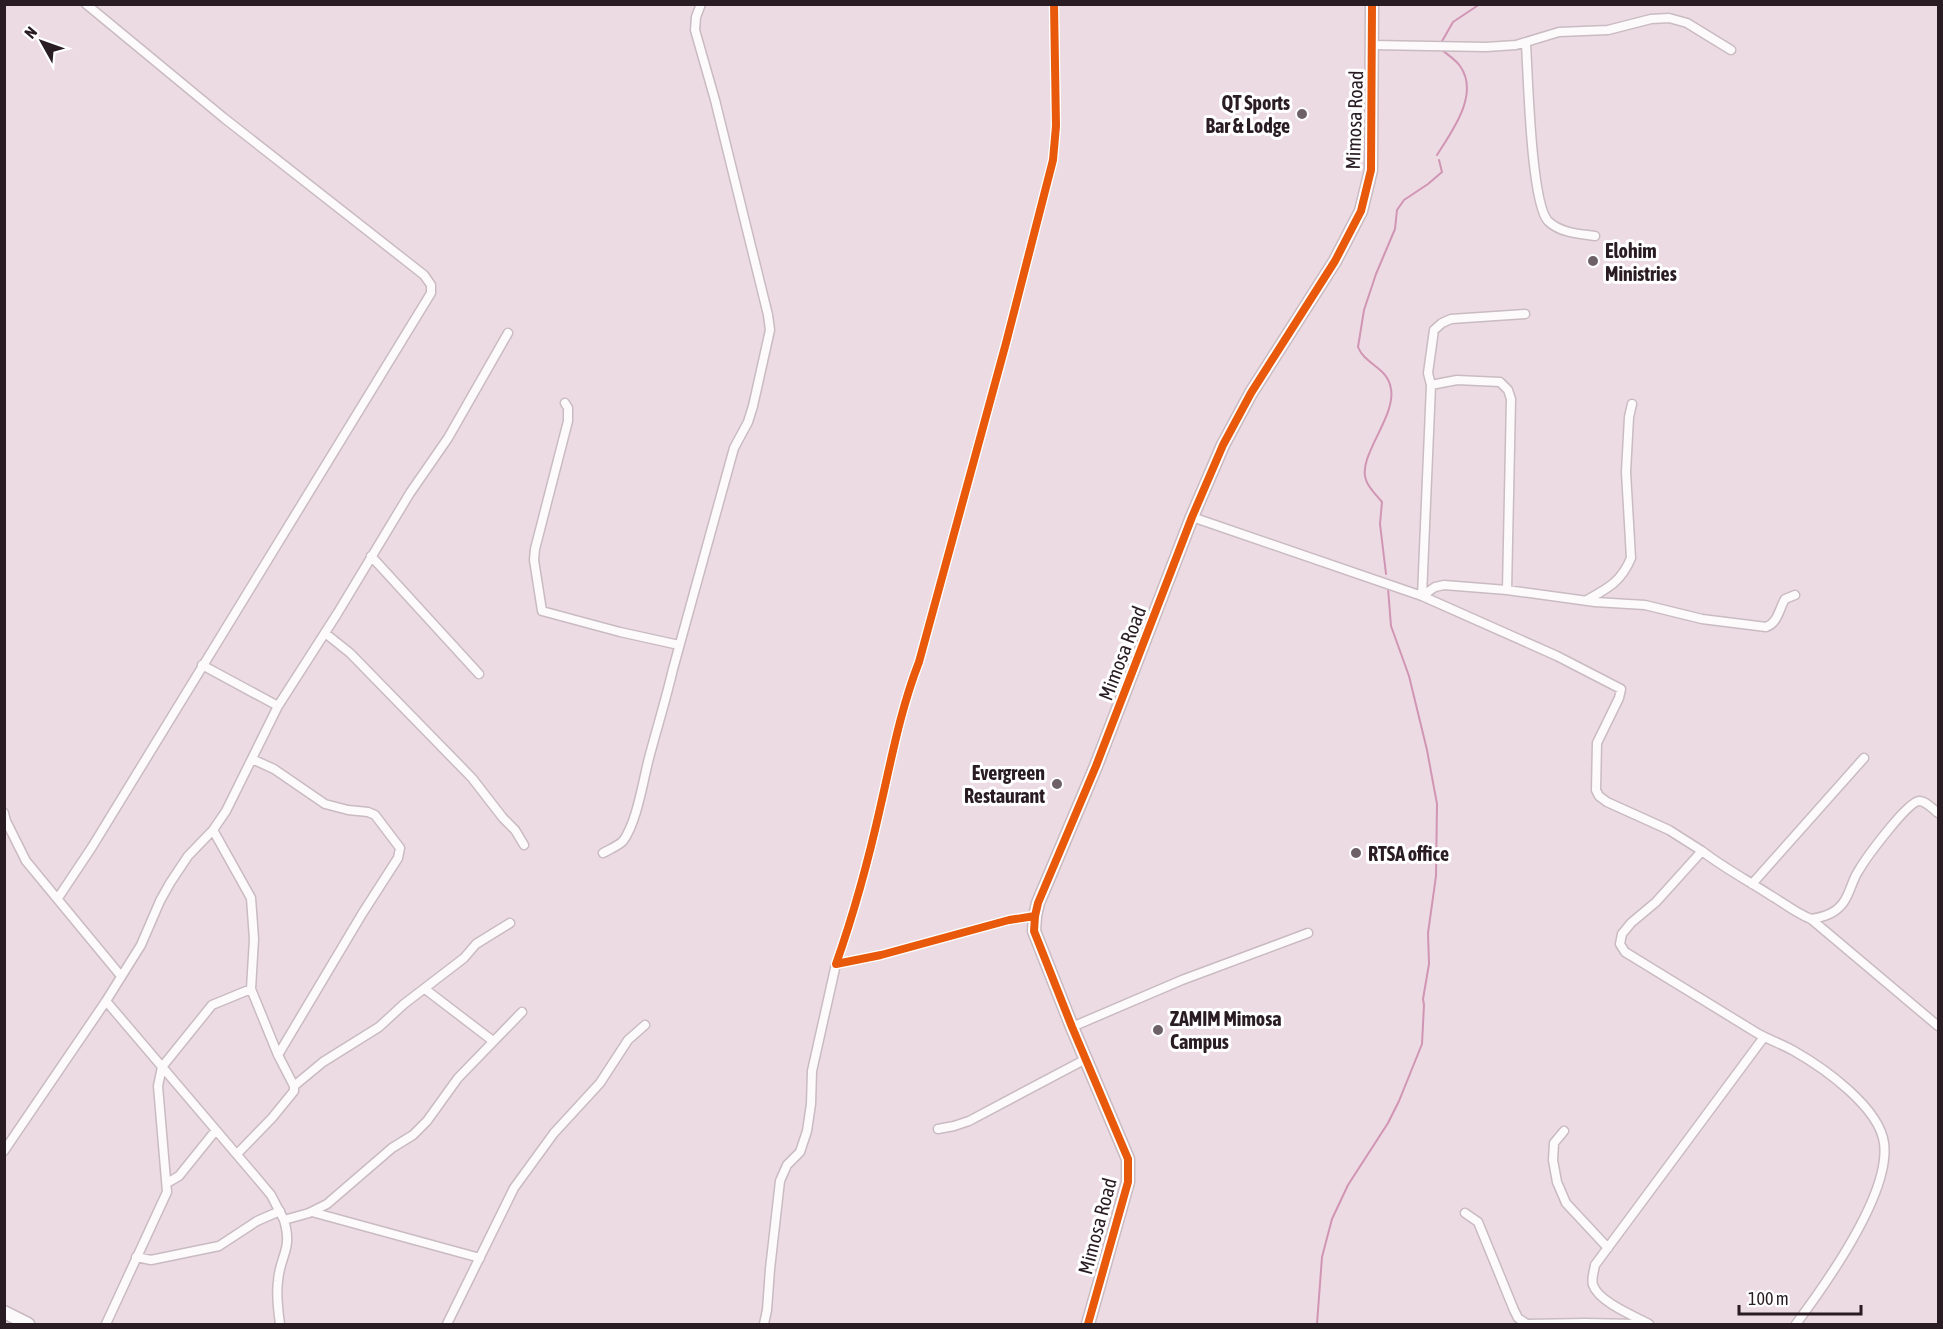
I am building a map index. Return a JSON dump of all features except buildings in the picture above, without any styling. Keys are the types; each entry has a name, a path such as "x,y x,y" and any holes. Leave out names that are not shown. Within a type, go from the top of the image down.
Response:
{"street":[{"path":"57,898 92,847 431,293 431,285 424,274 224,118 86,4"},
{"path":"603,853 621,843 635,816 679,645 734,448 748,422 753,406 770,330 728,152 695,30 696,16 701,4"},
{"path":"764,1324 780,1181 787,1165 800,1152 807,1131 812,1071 836,964 861,882 909,687 919,662 1053,160 1056,126 1054,4"},
{"name":"Mimosa Road","path":"1088,1324 1128,1182 1128,1159 1034,931 1035,916 1038,903 1096,766 1192,517 1235,419 1335,261 1361,211 1371,170 1372,4"},
{"path":"1372,45 1486,47 1526,44 1558,32 1608,30 1669,18 1687,22 1731,50"},
{"path":"1526,44 1534,172 1542,212 1547,220 1560,229 1596,236"},
{"path":"1422,596 1431,385 1428,373 1434,330 1442,323 1451,320 1525,314"},
{"path":"4,1151 106,1001 141,945 170,883 188,856 213,830 236,793 278,706 326,633 410,493 448,438 508,333"},
{"path":"1431,385 1457,380 1500,382 1508,390 1510,399 1507,590"},
{"path":"565,403 569,414 568,421 534,555 542,611 679,645"},
{"path":"1586,601 1619,579 1631,558 1626,472 1629,417 1632,404"},
{"path":"1192,517 1422,596 1557,656 1621,689 1619,698 1597,743 1596,790 1599,796 1607,802 1669,830 1718,864 1811,919 1938,1026"},
{"path":"371,556 479,674"},
{"path":"1422,596 1435,587 1444,585 1507,590 1586,601 1645,605 1702,619 1766,627 1776,619 1785,599 1794,595"},
{"path":"326,633 350,653 472,778 515,830 524,845"},
{"path":"202,665 278,706"},
{"path":"1752,884 1864,758"},
{"path":"252,759 274,769 325,804 368,812 375,816 400,848 398,858 278,1055"},
{"path":"1811,919 1830,915 1844,902 1859,869 1911,804 1918,801 1924,802 1938,813"},
{"path":"4,813 26,861 121,976"},
{"path":"213,830 251,898 254,939 251,989 278,1055 294,1086 294,1091 272,1118 237,1154"},
{"path":"1702,852 1656,902 1631,923 1623,934 1620,944 1625,952 1764,1037 1794,1051 1826,1071 1856,1096 1880,1130 1884,1142 1885,1158 1871,1201 1829,1277 1796,1324"},
{"path":"836,964 880,955 1009,920 1035,916"},
{"path":"294,1086 323,1062 379,1028 404,1004 464,958 476,944 510,923"},
{"path":"1072,1026 1182,980 1308,933"},
{"path":"106,1324 167,1192 158,1086 162,1067 212,1005 251,989"},
{"path":"425,989 493,1041"},
{"path":"106,1001 237,1154 280,1211 288,1237 286,1254 278,1280 280,1324"},
{"path":"284,1220 312,1212 327,1204 392,1148 419,1129 458,1078 522,1012"},
{"path":"447,1324 512,1192 566,1118 600,1083 628,1040 645,1025"},
{"path":"1649,1324 1615,1306 1596,1291 1592,1277 1595,1265 1764,1037"},
{"path":"938,1129 969,1121 1086,1059"},
{"path":"167,1183 179,1176 216,1130"},
{"path":"1564,1131 1554,1143 1553,1160 1557,1182 1566,1203 1608,1248"},
{"path":"136,1257 151,1260 219,1246 258,1221 280,1211"},
{"path":"312,1212 480,1258"},
{"path":"1466,1214 1478,1222 1514,1310 1522,1322 1527,1324 1639,1324"},
{"path":"4,1312 28,1324"}],"waterway":[{"path":"1441,43 1453,22 1480,4"},
{"path":"1437,155 1462,112 1467,88 1460,66 1442,50"},
{"path":"1386,574 1380,524 1382,502 1367,483 1365,471 1371,448 1388,412 1391,389 1386,376 1361,353 1358,347 1364,310 1395,229 1397,210 1404,200 1442,172 1439,160"},
{"path":"1317,1324 1322,1257 1332,1219 1348,1185 1388,1123 1422,1044 1423,999 1429,964 1428,933 1436,876 1437,804 1409,676 1391,626 1388,588"}],"cycle path":[{"path":"1035,916 1009,920 881,955 836,964 866,865 902,714 919,662 1006,343 1053,160 1056,126 1054,4"},
{"path":"1088,1324 1128,1182 1128,1159 1034,931 1035,916 1038,903 1096,766 1192,517 1223,445 1251,393 1335,261 1361,211 1371,170 1372,4"}],"place":[{"name":"QT Sports Bar & Lodge","path":"1302,114"},
{"name":"Elohim Ministries","path":"1593,261"},
{"name":"Evergreen Restaurant","path":"1057,784"},
{"name":"RTSA office","path":"1356,853"},
{"name":"ZAMIM Mimosa Campus","path":"1158,1030"}]}
